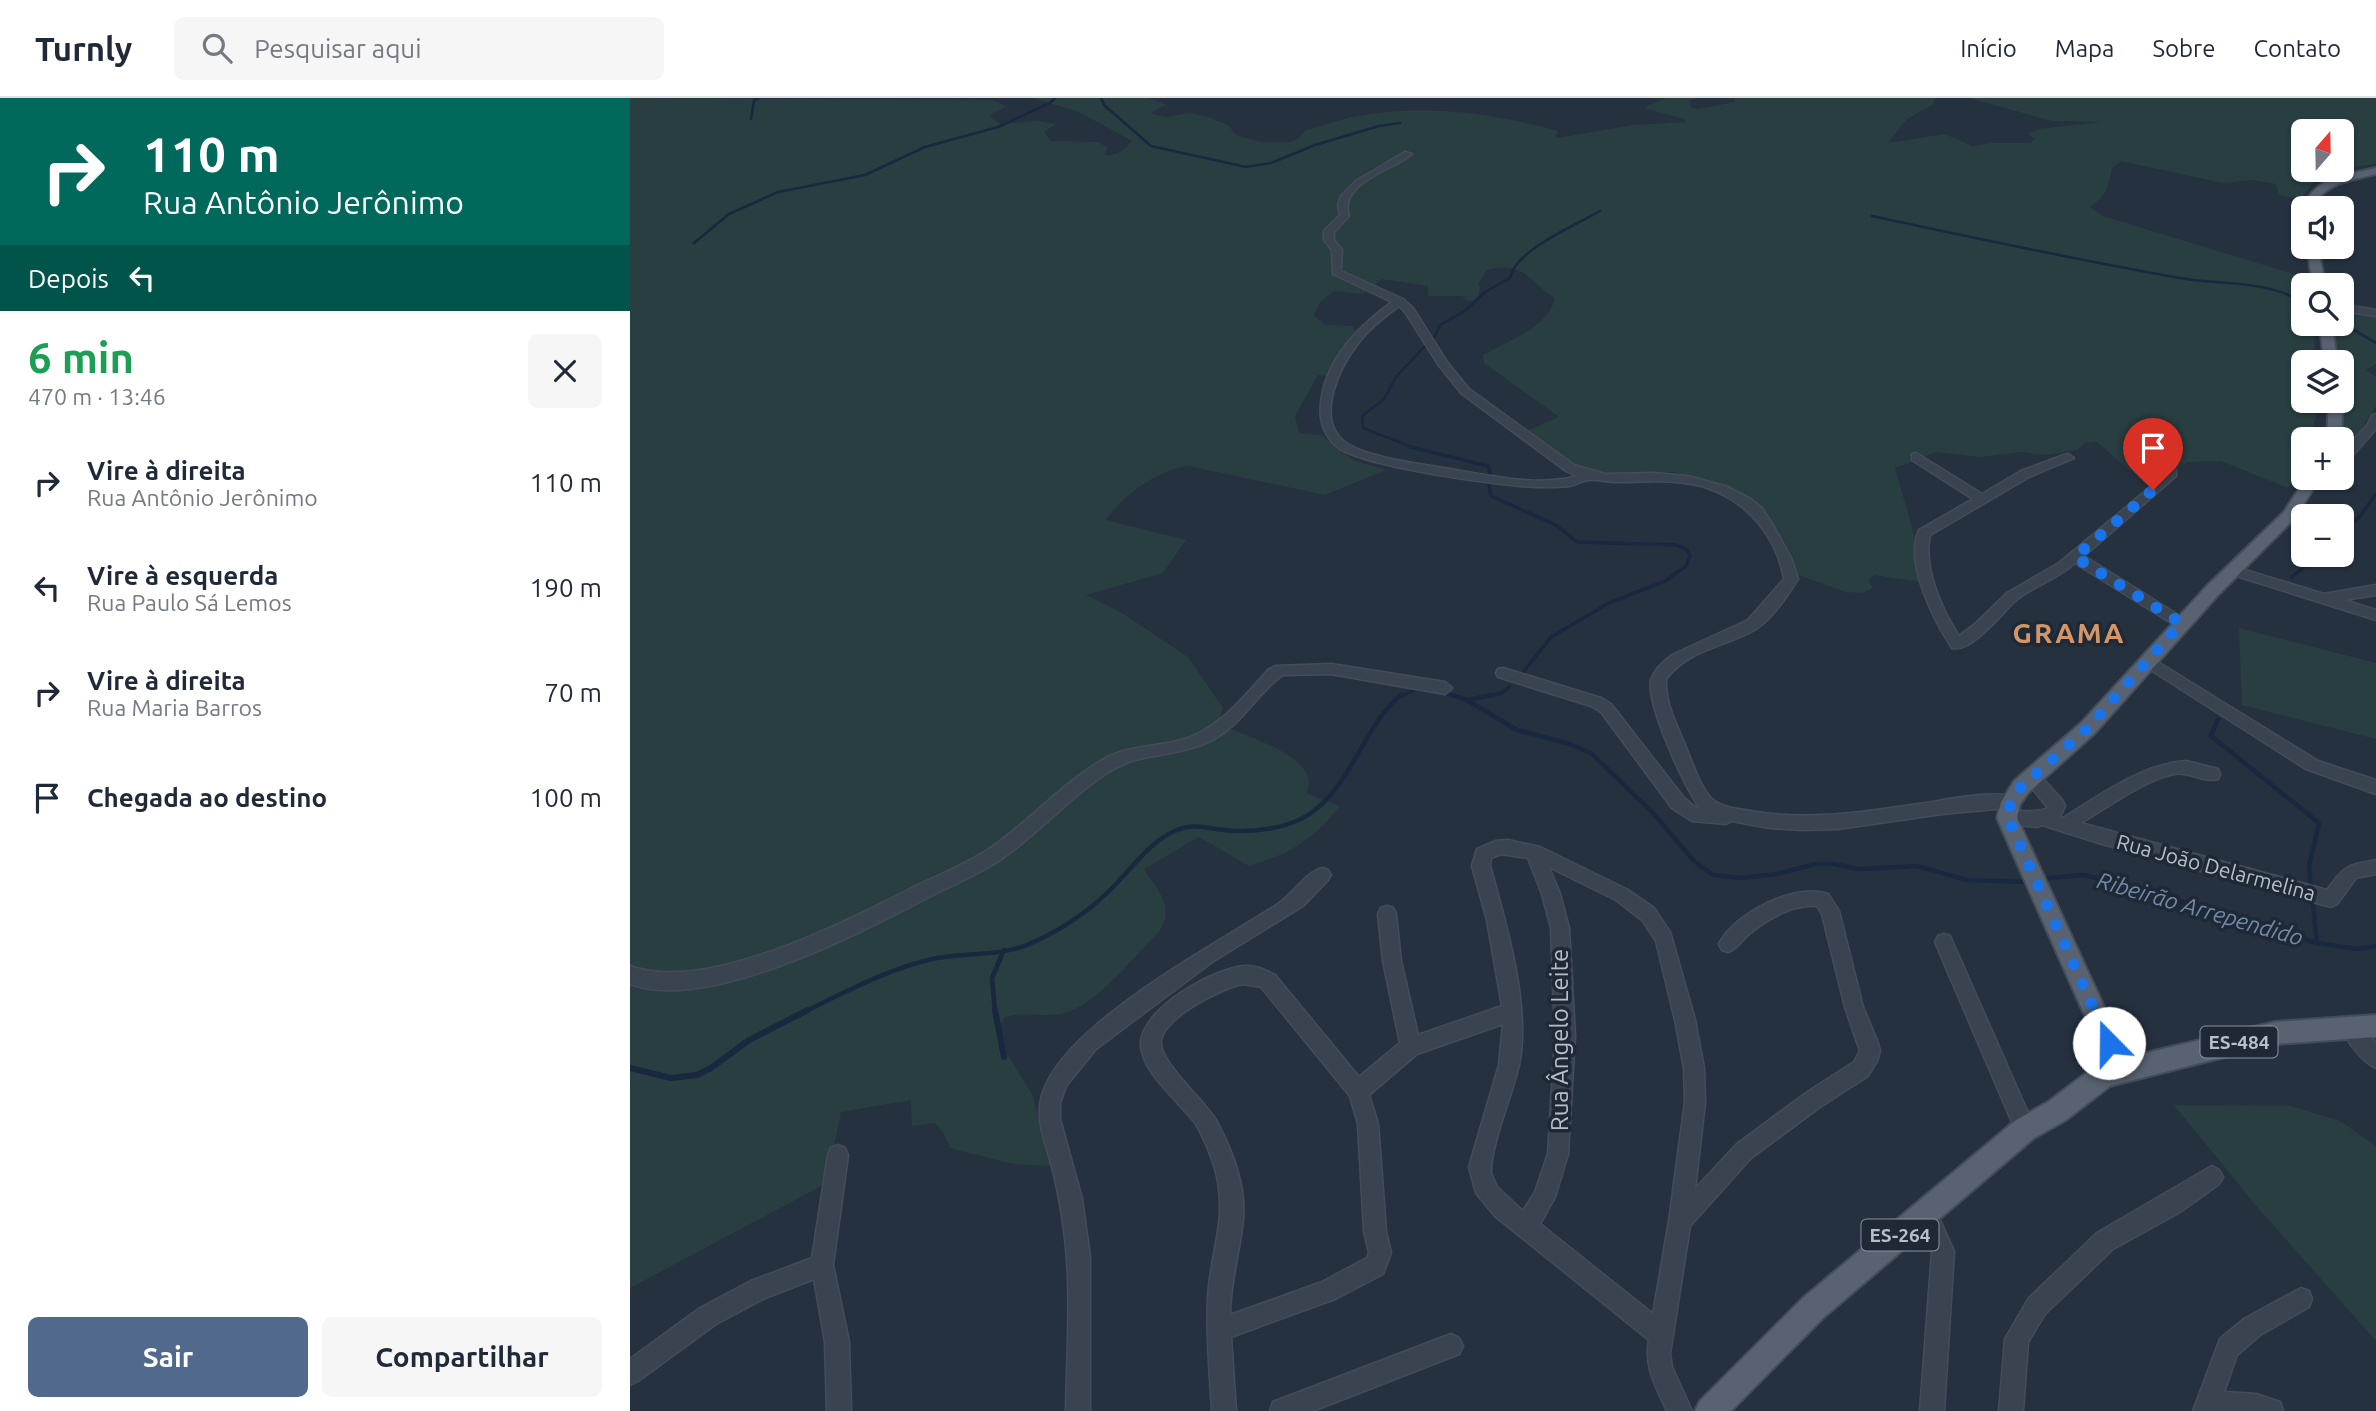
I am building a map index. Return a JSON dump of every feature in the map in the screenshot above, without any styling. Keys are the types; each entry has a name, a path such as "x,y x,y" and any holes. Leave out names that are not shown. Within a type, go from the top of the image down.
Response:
{"main road":[{"path":"2313,196 2315,192 2336,181 2376,171"},
{"path":"2104,1075 2109,1059 2109,1043 2036,880 2009,810 2032,778 2088,728 2181,623 2290,515 2306,490"},
{"name":"ES-484","path":"2104,1075 2275,1033 2376,1026"},
{"name":"ES-264","path":"1710,1411 1813,1308 2025,1129 2057,1111 2104,1075"}],"street":[{"path":"1408,154 1357,184 1342,202 1345,216 1329,232 1329,240 1337,250 1336,272 1399,301 1409,310 1443,364 1465,391 1562,462 1588,476"},
{"path":"1399,301 1368,326 1350,349 1328,390 1323,410 1331,434 1353,452 1510,482 1568,483 1588,476 1670,477 1718,489 1745,501 1758,512 1790,571 1789,583 1753,624 1685,655 1665,669 1659,678 1664,709 1690,776 1705,802 1714,809 1738,816"},
{"path":"2354,310 2376,313"},
{"path":"2354,446 2373,425 2376,417"},
{"path":"1916,457 1983,500"},
{"path":"2068,458 2025,474 1928,530 1922,537 1931,587 1942,620 1957,644 1971,635 2012,596 2075,557 2172,473"},
{"path":"2075,557 2181,623"},
{"path":"2232,570 2376,615"},
{"path":"2318,599 2376,590"},
{"path":"2148,661 2312,765 2376,787"},
{"path":"630,975 644,981 660,982 732,972 800,951 860,925 995,854 1081,783 1124,755 1184,746 1228,723 1273,674 1280,670 1331,669 1445,688"},
{"path":"1503,673 1596,702 1606,708 1678,803 1692,814 1738,816"},
{"path":"2065,825 2125,788 2171,768 2186,767 2212,774"},
{"path":"2032,778 2057,806 2053,815 2045,819"},
{"name":"Rua João Delarmelina","path":"1738,816 1796,824 1842,822 1968,803 2045,819 2331,899 2350,872 2376,867"},
{"path":"1661,1335 1489,1196 1480,1182 1512,1053 1512,1012 1500,959 1496,920 1481,866 1481,858 1488,850 1498,847 1527,850 1634,901 1653,919 1664,938 1685,1020 1695,1080 1680,1222 1658,1354 1660,1369 1680,1411"},
{"name":"Rua Ângelo Leite","path":"1527,850 1551,894 1560,928 1565,1036 1558,1154 1544,1197 1527,1225"},
{"path":"1078,1411 1079,1257 1069,1189 1050,1119 1050,1104 1058,1080 1089,1041 1206,956 1281,912 1322,875"},
{"path":"1680,1222 1737,1157 1813,1100 1861,1069 1869,1055 1868,1043 1854,1007 1830,911 1822,900 1814,897 1773,909 1741,928 1728,944"},
{"path":"1387,914 1392,961 1411,1046"},
{"path":"1944,942 2025,1129"},
{"path":"1220,1330 1327,1291 1369,1270 1378,1261 1380,1253 1375,1231 1368,1124 1358,1091 1268,981 1248,975 1234,977 1167,1015 1153,1032 1150,1043 1170,1080 1203,1116 1220,1153 1230,1188 1232,1220 1223,1258 1219,1299 1220,1330 1224,1411"},
{"path":"1358,1091 1411,1046 1512,1012"},
{"path":"2351,1028 2376,1058"},
{"path":"838,1155 822,1265 836,1342 839,1411"},
{"path":"2011,1411 2017,1339 2037,1306 2105,1241 2172,1204 2212,1177"},
{"path":"1926,1213 1943,1251 1932,1411"},
{"path":"630,1373 708,1316 759,1289 822,1265"},
{"path":"2271,1411 2256,1406 2206,1407 2228,1347 2252,1326 2301,1299"},
{"path":"1282,1411 1451,1346"}],"green space":[{"path":"630,98 992,100 1006,106 990,116 1000,124 1037,121 1056,124 1044,132 1051,141 1097,142 1108,147 1104,155 1112,155 1120,152 1132,141 1079,112 1033,98 1149,98 1166,105 1152,112 1153,114 1166,117 1189,113 1228,125 1236,135 1261,142 1290,142 1298,139 1306,130 1383,112 1433,111 1484,115 1558,131 1555,137 1557,138 1633,125 1685,122 1685,119 1644,108 1666,98 1696,98 1689,101 1692,108 1697,109 1735,102 1734,98 1935,98 1933,104 1907,119 1888,143 1945,134 1972,146 2030,143 2035,139 2028,134 2039,129 2101,122 2052,121 1969,98 2376,98 2376,164 2354,167 2354,119 2291,119 2291,182 2316,182 2304,196 2291,198 2279,195 2276,184 2252,180 2223,183 2121,161 2112,168 2104,194 2090,207 2103,216 2291,273 2291,336 2314,336 2315,350 2291,350 2291,413 2316,413 2313,427 2291,427 2291,482 2288,488 2221,461 2188,462 2149,487 2097,442 2085,443 2077,450 2045,455 2021,452 1980,457 1936,452 1895,468 1928,583 1875,575 1868,580 1873,588 1862,593 1846,592 1793,573 1750,501 1707,482 1674,472 1578,479 1524,432 1559,417 1484,363 1483,355 1536,326 1551,308 1555,298 1519,270 1487,270 1478,285 1480,287 1477,300 1467,301 1462,296 1428,296 1428,286 1382,279 1363,294 1334,291 1320,302 1314,315 1325,325 1352,326 1357,333 1329,376 1318,375 1295,416 1299,433 1321,435 1353,460 1386,470 1325,495 1188,466 1165,472 1131,493 1106,520 1186,540 1163,573 1086,595 1122,613 1188,657 1223,708 1218,723 1293,758 1304,769 1309,780 1306,793 1340,806 1320,828 1300,844 1249,866 1199,837 1144,869 1163,899 1165,907 1166,915 1158,933 1089,1001 1064,1013 1005,1017 998,1029 1005,1051 1033,1096 1050,1166 1013,1164 950,1148 943,1132 935,1123 912,1126 911,1100 841,1112 827,1183 630,1288"},
{"path":"2354,304 2376,308 2376,364 2366,370 2376,377 2376,406 2354,439 2354,427 2340,427 2341,413 2354,413 2354,350 2331,350 2330,336 2354,336"},
{"path":"2239,628 2376,663 2376,739 2242,705"},
{"path":"2174,1105 2291,1106 2340,1121 2376,1146 2376,1341 2258,1208"}],"waterway":[{"path":"751,119 754,100 759,98"},
{"path":"694,243 729,214 778,192 865,175 925,147 998,127 1050,103 1055,98"},
{"path":"1101,98 1104,105 1151,146 1246,167 1271,163 1315,145 1379,126 1400,123"},
{"path":"1433,340 1440,325 1465,311 1485,292 1510,278 1514,268 1534,248 1600,211"},
{"path":"1872,216 2141,271 2256,286 2291,297"},
{"path":"2354,330 2376,343"},
{"path":"1413,448 1363,428 1362,416 1384,399 1396,377 1425,346"},
{"path":"1413,448 1488,466 1490,473"},
{"path":"1489,485 1491,496 1556,525 1577,542 1677,545 1687,550 1690,556 1686,566 1665,581 1609,603 1551,637 1524,671"},
{"path":"2354,522 2376,494"},
{"path":"2292,577 2304,567"},
{"path":"1483,697 1502,693 1510,686"},
{"name":"Ribeirão Arrependido","path":"1399,697 1419,688"},
{"name":"Ribeirão Arrependido","path":"1442,692 1457,697"},
{"name":"Ribeirão Arrependido","path":"1452,695 1467,700 1517,730 1567,743 1591,753 1652,812 1695,862 1713,875 1741,878 1777,874 1816,864 1833,864 1859,869 1917,866 1967,880 2028,882"},
{"path":"1468,700 1492,695"},
{"name":"Ribeirão Arrependido","path":"1003,951 1036,941 1087,910 1151,847 1168,834 1194,826 1235,831 1258,830 1292,823 1311,813 1337,787 1377,723 1399,697"},
{"path":"2218,719 2211,736 2319,823 2309,866 2311,889"},
{"name":"Ribeirão Arrependido","path":"2040,879 2082,875 2113,881 2317,943"},
{"path":"2313,904 2317,943"},
{"name":"Ribeirão Arrependido","path":"2317,943 2357,949 2376,946"},
{"name":"Ribeirão Arrependido","path":"805,1011 903,967 949,956 1003,951"},
{"path":"995,1012 992,978 1003,951"},
{"path":"995,1010 1004,1057"},
{"name":"Ribeirão Arrependido","path":"630,1068 671,1078 697,1075 749,1040 805,1011"}],"district":[{"name":"GRAMA","path":"2069,633"}],"route":[{"path":"2109,1043 2094,1003 2007,818 2007,810 2021,787 2088,728 2181,623 2075,557 2153,490"}]}
